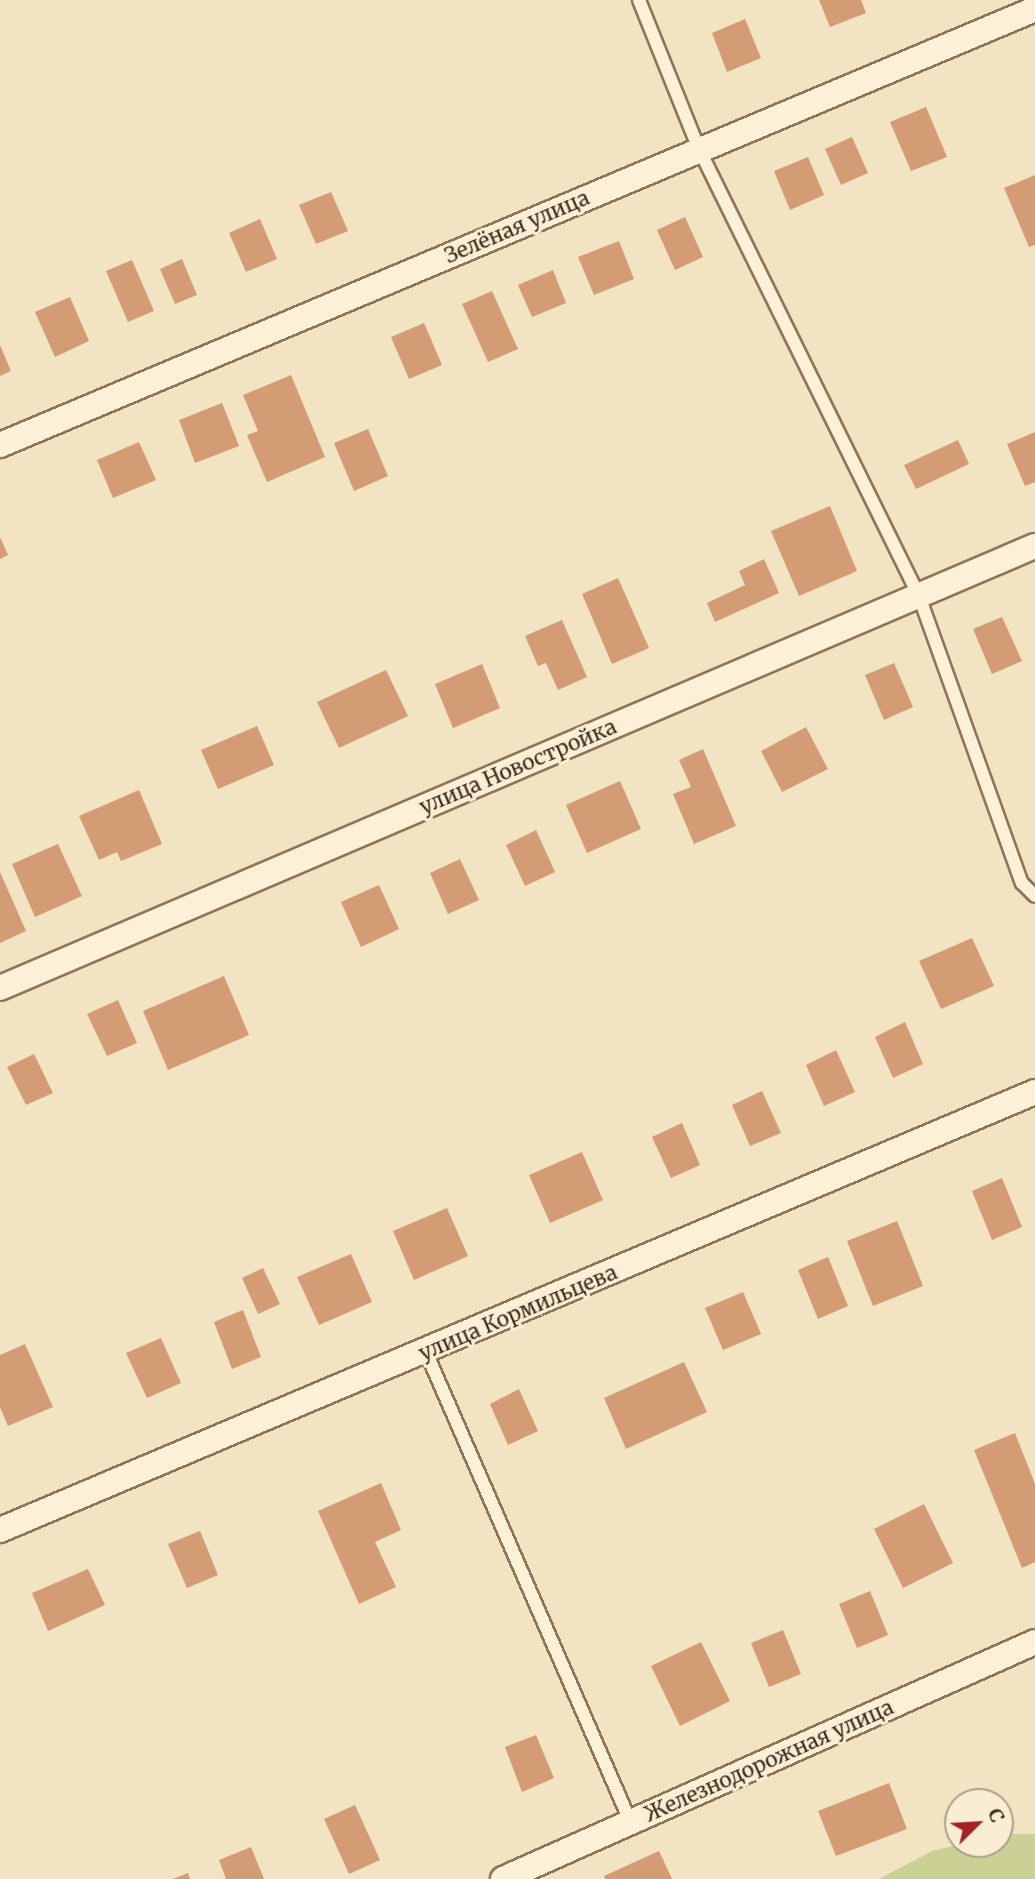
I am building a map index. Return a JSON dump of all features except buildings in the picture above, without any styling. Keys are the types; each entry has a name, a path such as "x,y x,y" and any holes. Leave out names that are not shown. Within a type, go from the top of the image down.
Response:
{"street":[{"name":"Зелёная улица","path":"0,445 1035,9"},
{"name":"улица Новостройка","path":"0,988 1035,546"},
{"name":"улица Кормильцева","path":"0,1530 1035,1093"},
{"name":"Железнодорожная улица","path":"503,1879 1035,1642"}],"lane":[{"path":"639,0 699,149 919,596 1022,883 1035,896"},
{"path":"426,1352 631,1824"}],"green space":[{"path":"1014,1834 1035,1834 1035,1879 879,1879 932,1851 944,1848 944,1858 1014,1858"}]}
